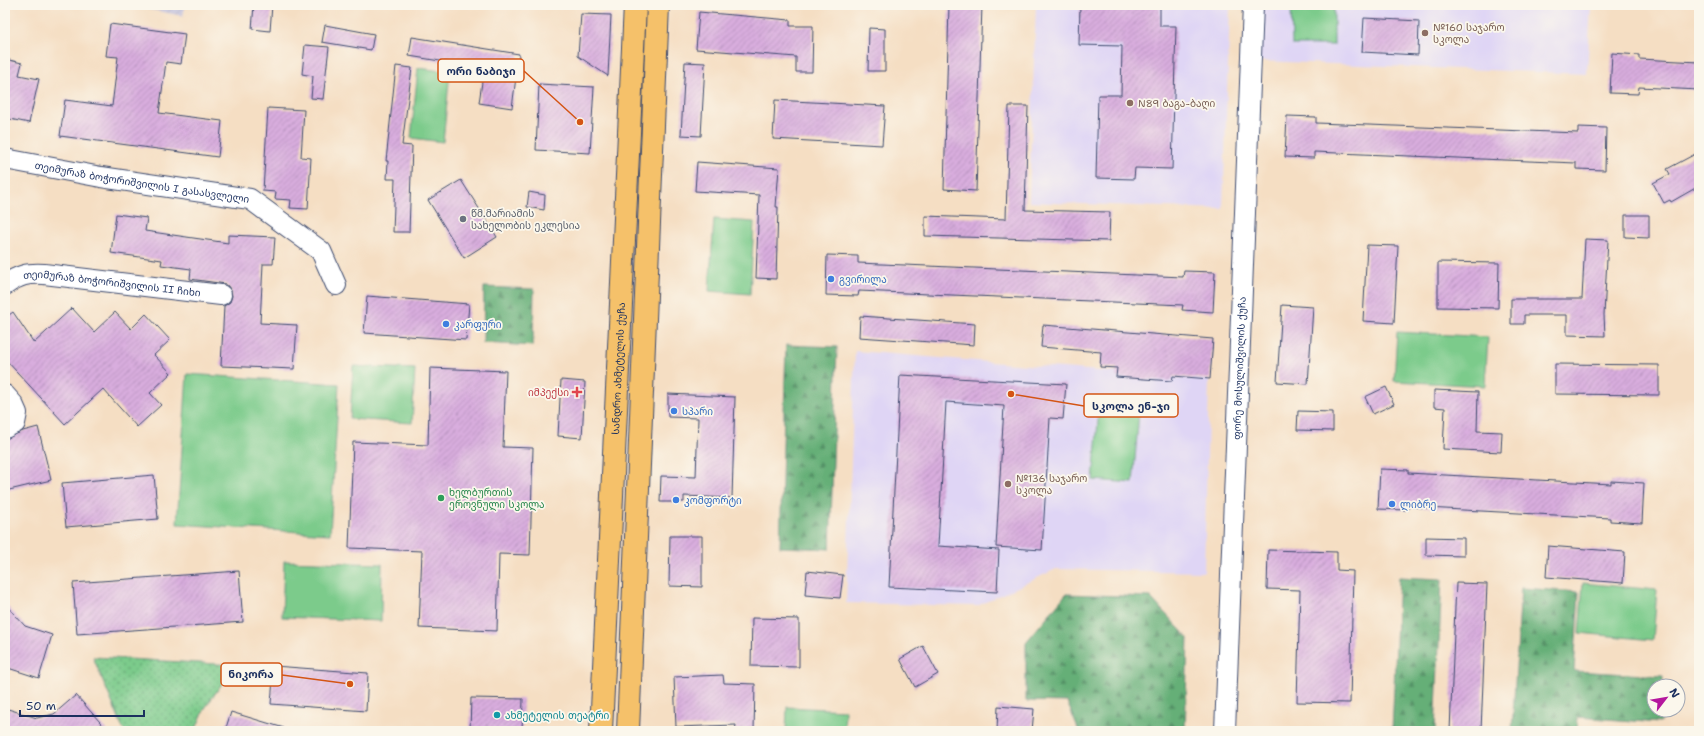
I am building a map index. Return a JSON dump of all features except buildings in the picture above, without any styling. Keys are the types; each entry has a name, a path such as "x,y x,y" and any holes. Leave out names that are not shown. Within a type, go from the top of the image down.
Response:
{"main road":[{"name":"სანდრო ახმეტელის ქუჩა","path":"602,731 635,5"},
{"path":"628,731 633,584 645,347 651,138 658,5"},
{"path":"629,137 651,138"},
{"path":"608,582 633,584"}],"street":[{"name":"ფორე მოსულიშვილის ქუჩა","path":"1226,731 1253,5"},
{"name":"თეიმურაზ ბოჭორიშვილის I გასასვლელი","path":"5,159 101,178 250,198 321,251 336,285"},
{"name":"თეიმურაზ ბოჭორიშვილის II ჩიხი","path":"5,285 16,277 30,273 221,295"},
{"path":"5,396 13,404 17,413 15,423 5,428"}],"shaded area":[{"path":"126,5 185,5 183,16"},
{"name":"N89 ბაგა-ბაღი","path":"1036,5 1230,5 1223,209 1029,202"},
{"name":"№160 საჯარო სკოლა","path":"1261,5 1591,5 1587,74 1259,61"},
{"path":"855,351 1209,380 1204,572 1056,569 977,606 846,603"}],"green space":[{"path":"1291,5 1334,5 1334,45 1292,45"},
{"path":"418,68 450,72 443,142 411,138"},
{"path":"714,219 754,222 750,294 709,291"},
{"path":"484,287 534,289 533,346 483,343"},
{"path":"1397,332 1488,337 1485,386 1394,381"},
{"path":"786,345 837,347 830,549 780,547"},
{"path":"353,366 415,369 412,423 350,419"},
{"path":"187,374 339,384 330,534 177,524"},
{"path":"1099,409 1139,412 1133,483 1093,480"},
{"path":"284,561 382,564 381,621 282,617"},
{"path":"1399,577 1442,579 1435,731 1392,731"},
{"path":"1583,583 1657,590 1653,640 1579,633"},
{"path":"1521,588 1579,592 1574,671 1663,676 1663,678 1646,678 1646,718 1660,718 1660,723 1578,717 1577,731 1512,731"},
{"path":"1066,594 1150,597 1188,638 1185,731 1079,731 1067,702 1026,701 1026,642"},
{"path":"93,657 235,665 205,708 195,731 124,731"},
{"path":"787,707 845,710 844,731 786,731"}],"place":[{"name":"№160 საჯარო სკოლა","path":"1425,33"},
{"name":"N89 ბაგა-ბაღი","path":"1130,103"},
{"name":"ორი ნაბიჯი","path":"580,122"},
{"name":"წმ.მარიამის სახელობის ეკლესია","path":"463,219"},
{"name":"გვირილა","path":"831,279"},
{"name":"კარფური","path":"446,324"},
{"name":"იმპექსი","path":"577,392"},
{"name":"სკოლა ენ-ჯი","path":"1011,394"},
{"name":"სპარი","path":"674,411"},
{"name":"№136 საჯარო სკოლა","path":"1008,484"},
{"name":"ხელბურთის ეროვნული სკოლა","path":"441,498"},
{"name":"კომფორტი","path":"676,500"},
{"name":"ლიბრე","path":"1392,504"},
{"name":"ნიკორა","path":"350,684"},
{"name":"ახმეტელის თეატრი","path":"497,715"}]}
